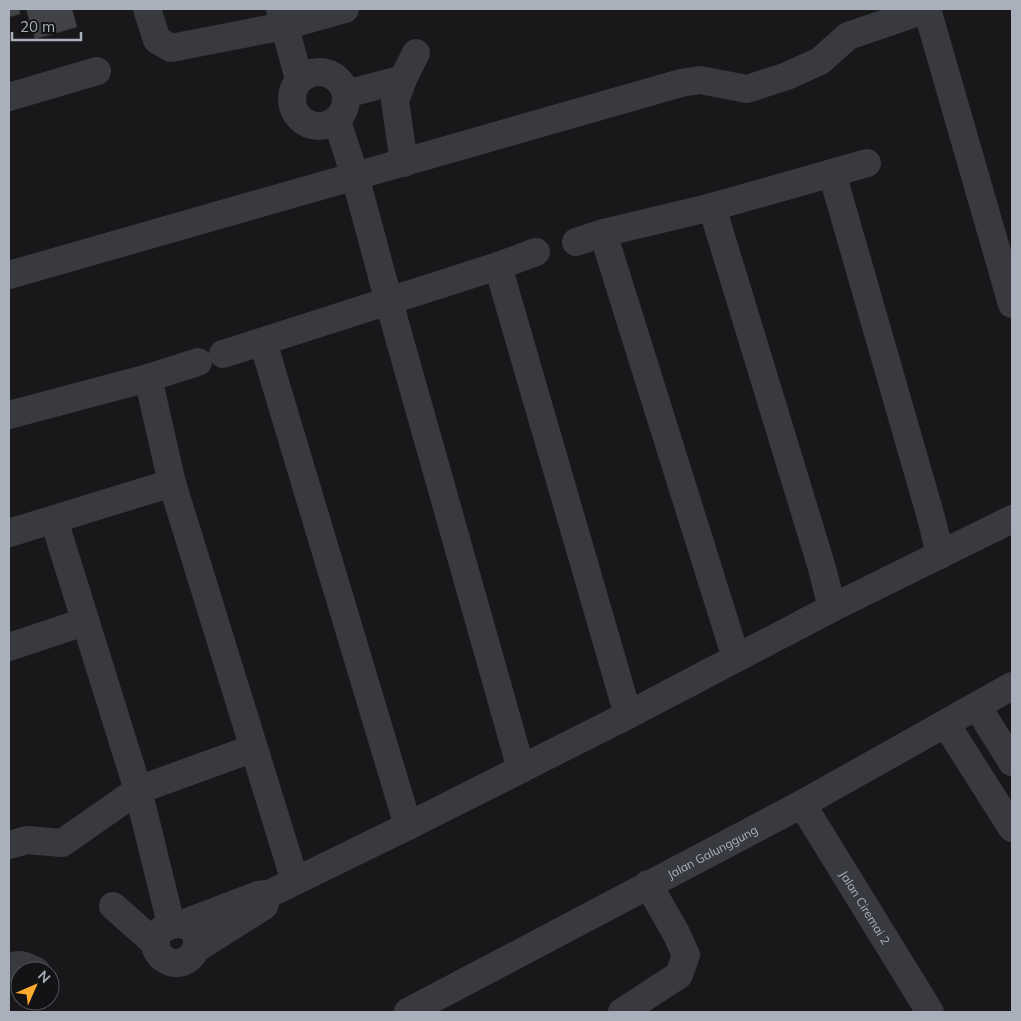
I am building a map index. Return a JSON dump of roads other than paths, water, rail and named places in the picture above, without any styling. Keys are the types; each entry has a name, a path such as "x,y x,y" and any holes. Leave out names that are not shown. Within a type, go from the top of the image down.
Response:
{"street":[{"path":"147,9 157,40 171,48 282,17 345,9"},
{"path":"9,275 681,83 700,80 747,89 787,76 820,61 848,36 927,9 1012,304"},
{"path":"282,17 299,79"},
{"path":"404,162 395,100 416,53"},
{"path":"9,97 97,72"},
{"path":"312,72 327,72 340,80 346,94 345,109 336,121 321,126 305,123 294,110 291,94 299,79 312,72"},
{"path":"346,94 403,79"},
{"path":"336,121 355,176 521,769"},
{"path":"576,242 603,233 712,207 867,163"},
{"path":"832,173 940,555"},
{"path":"712,207 819,559 832,608"},
{"path":"603,233 736,658"},
{"path":"223,354 389,302 536,252"},
{"path":"498,266 628,715"},
{"path":"262,342 408,826"},
{"path":"9,415 148,378 198,362"},
{"path":"148,378 172,483 295,881"},
{"path":"9,532 172,483"},
{"path":"270,893 264,906 196,949 191,958 182,963 171,963 162,958 156,949 170,930 258,895 270,893 408,826 628,715 832,608 1012,519"},
{"path":"54,520 84,622 138,790 170,930"},
{"path":"9,648 84,622"},
{"name":"Jalan Galunggung","path":"408,1012 802,804 1012,686"},
{"path":"977,706 1012,762"},
{"path":"946,724 1012,828"},
{"path":"9,845 27,840 62,843 138,790 254,748"},
{"name":"Jalan Ciremai 2","path":"802,804 930,1012"},
{"path":"622,1012 679,975 686,955 676,933 648,884"},
{"path":"113,906 170,930 192,929 196,938 196,949"}]}
